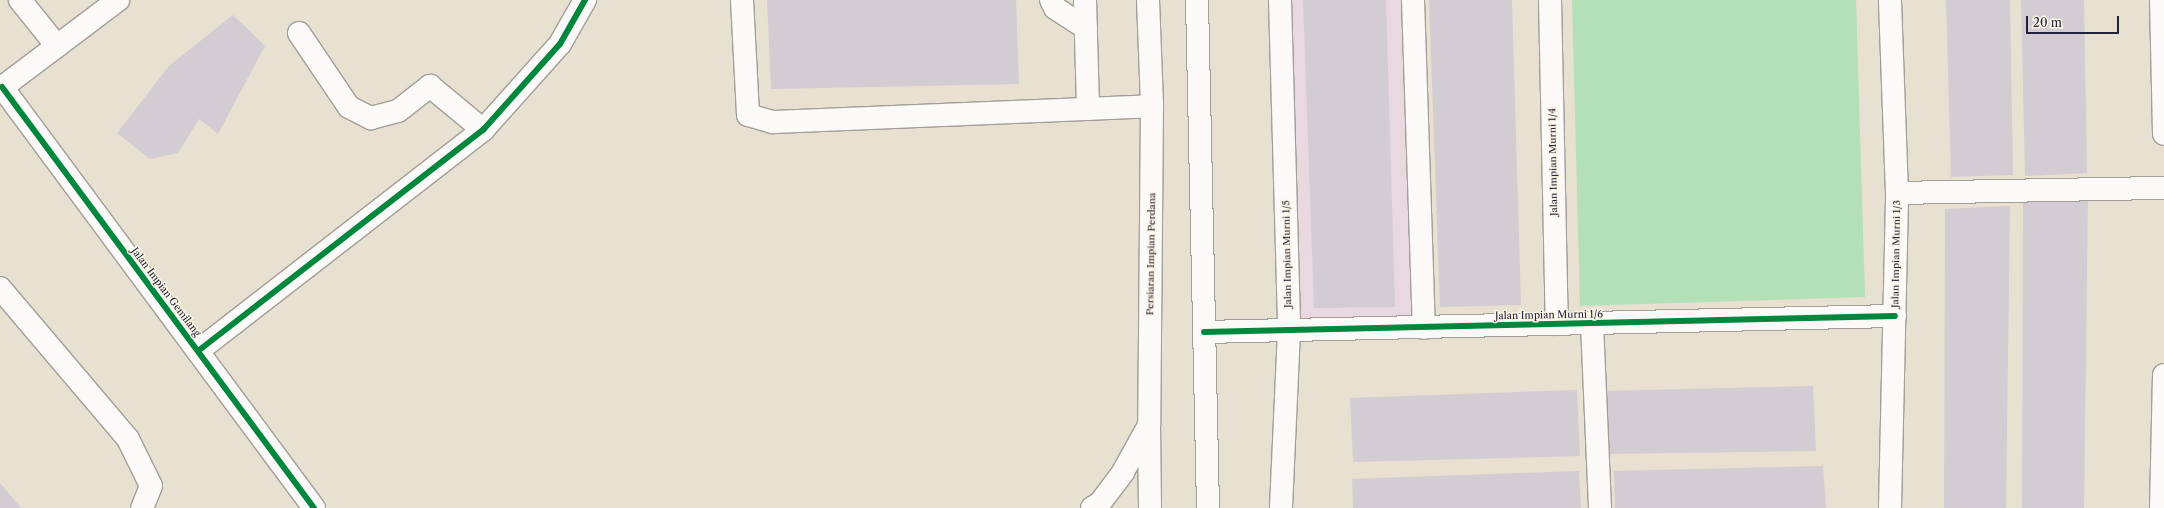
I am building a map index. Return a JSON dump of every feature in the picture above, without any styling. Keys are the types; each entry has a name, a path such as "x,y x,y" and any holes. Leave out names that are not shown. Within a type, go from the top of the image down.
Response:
{"street":[{"path":"20,0 57,46"},
{"path":"1,88 118,0"},
{"path":"198,351 483,130 560,44 585,0"},
{"path":"742,0 748,115 774,122 1152,106"},
{"path":"1051,0 1056,8 1086,28"},
{"path":"1085,0 1088,109"},
{"name":"Persiaran Impian Perdana","path":"1148,0 1152,106 1149,425 1150,508"},
{"path":"1197,0 1208,508"},
{"name":"Jalan Impian Murni 1/5","path":"1280,0 1289,331 1281,508"},
{"path":"1413,0 1424,328"},
{"name":"Jalan Impian Murni 1/4","path":"1550,0 1557,324"},
{"name":"Jalan Impian Murni 1/3","path":"1890,0 1897,193 1890,508"},
{"path":"2160,0 2164,134"},
{"path":"299,33 349,107 370,118 398,111 430,86 483,130"},
{"name":"Jalan Impian Gemilang","path":"1,88 314,508"},
{"path":"1897,193 2164,188"},
{"path":"0,288 128,439 152,486 142,508"},
{"name":"Jalan Impian Murni 1/6","path":"1204,332 1895,316"},
{"path":"1592,324 1600,508"},
{"path":"2161,508 2164,375"},
{"path":"1092,508 1100,503 1123,472 1149,425"}],"shaded area":[{"path":"1291,0 1405,0 1414,317 1300,319"}],"green space":[{"path":"1572,0 1856,0 1865,297 1580,306"}],"building":[{"path":"767,0 1016,0 1019,84 771,89"},
{"path":"1303,0 1386,0 1395,307 1314,308"},
{"path":"1429,0 1512,0 1521,305 1440,307"},
{"path":"1946,0 2010,0 2013,175 1951,177"},
{"path":"2021,0 2084,0 2087,173 2025,176"},
{"path":"233,15 265,46 218,134 199,119 178,153 150,159 117,133 169,66"},
{"path":"2088,197 2084,508 2022,508 2023,200"},
{"path":"2010,206 2006,508 1944,508 1945,209"},
{"path":"1813,386 1816,451 1606,454 1603,391"},
{"path":"1577,390 1580,456 1353,462 1350,398"},
{"path":"1823,466 1826,508 1615,508 1614,471"},
{"path":"1579,471 1581,508 1353,508 1352,479"},
{"path":"0,483 21,508 0,508"}],"cycle path":[{"path":"198,351 483,130 560,44 585,0"},
{"path":"2,87 314,508"},
{"path":"1204,332 1895,316"}]}
